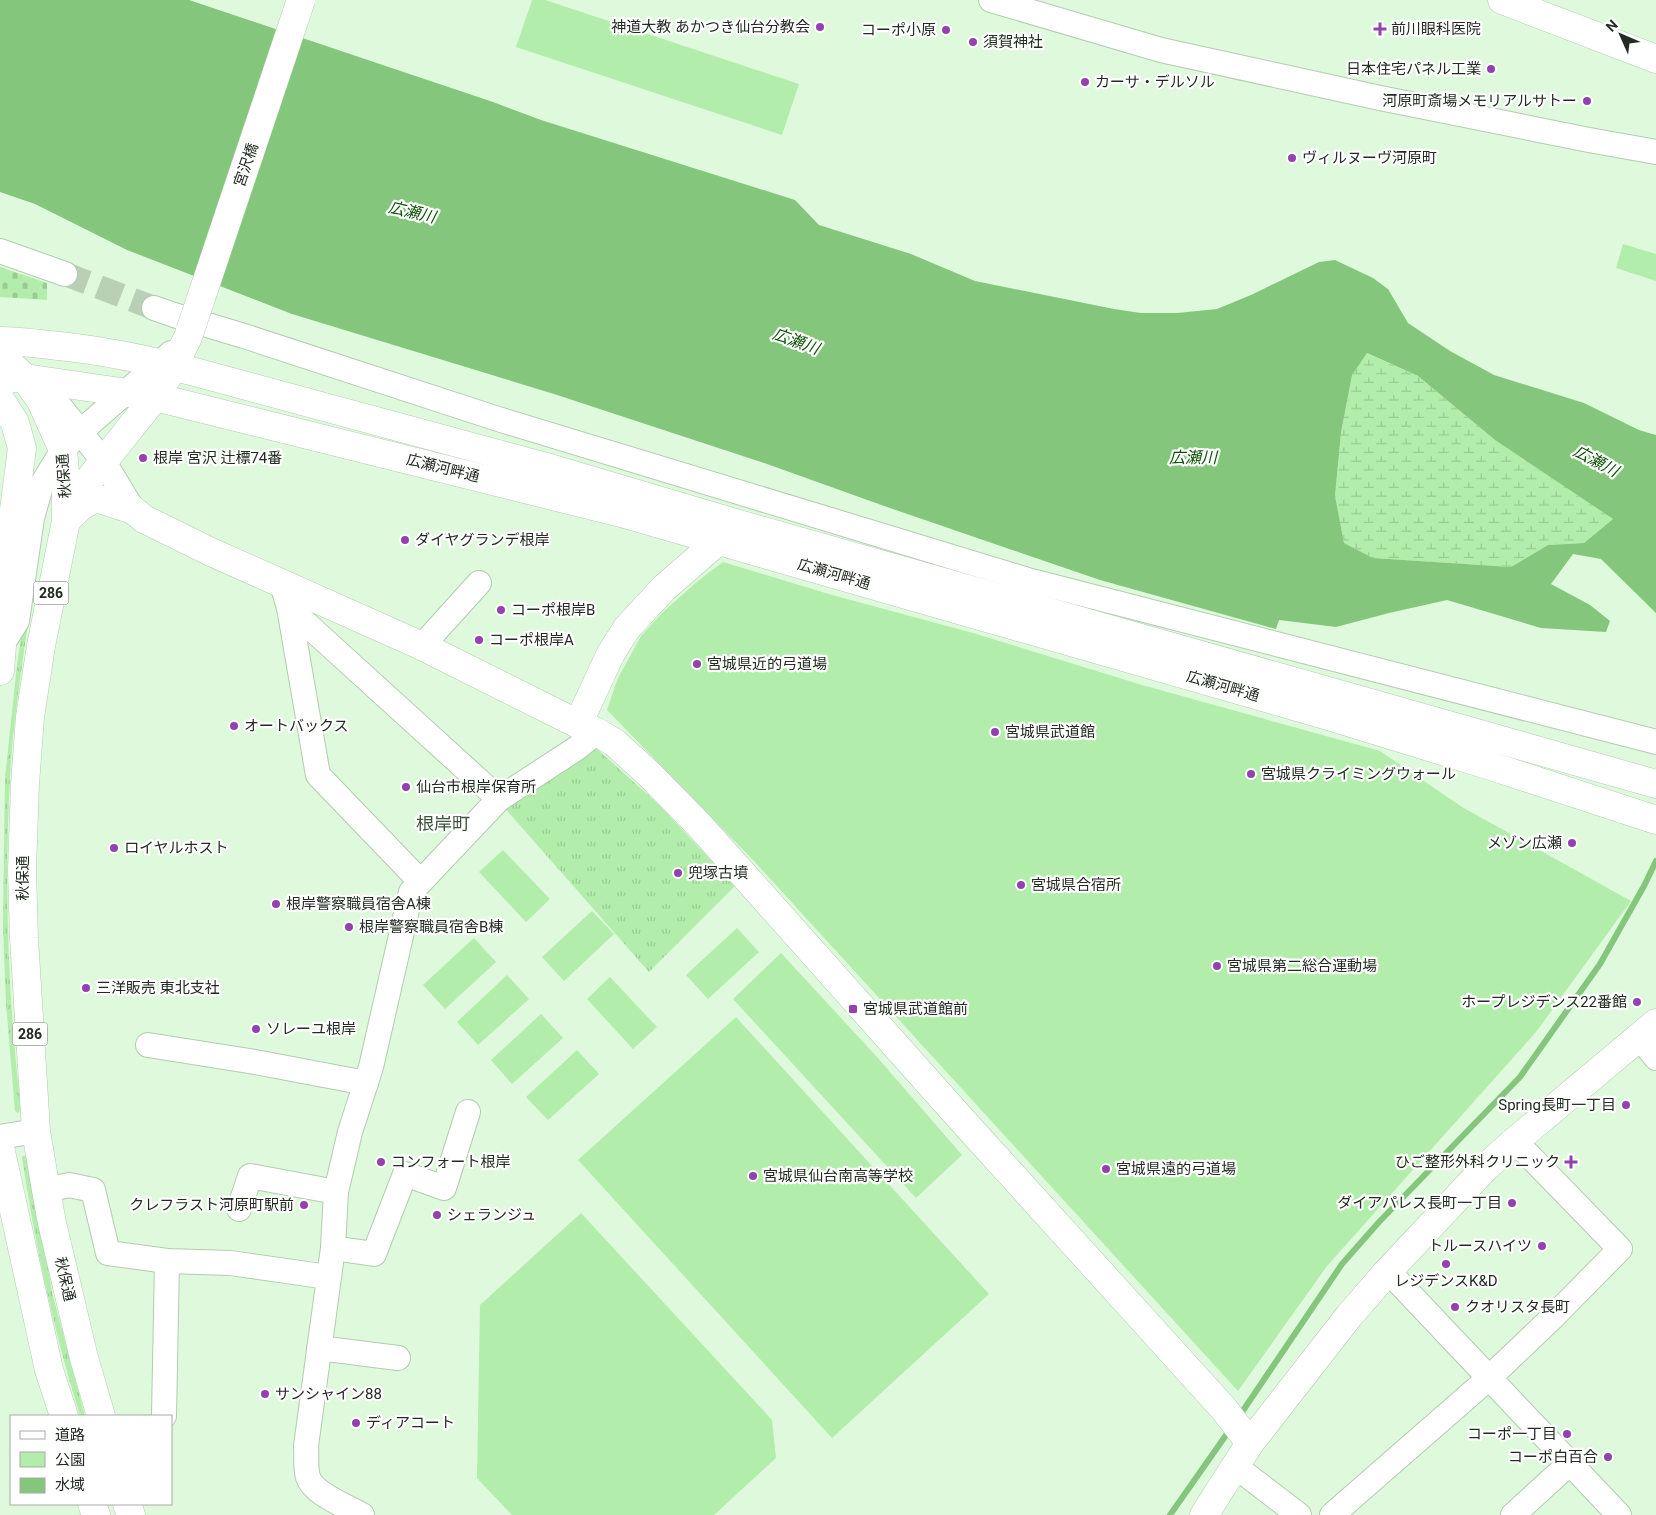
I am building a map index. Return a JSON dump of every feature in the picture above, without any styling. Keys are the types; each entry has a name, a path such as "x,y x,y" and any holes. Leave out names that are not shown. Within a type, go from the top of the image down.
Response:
{"main road":[{"name":"宮沢橋","path":"66,521 84,486 155,397 167,365 174,323 302,0"},
{"path":"1502,0 1656,59"},
{"name":"広瀬河畔通","path":"0,341 81,348 167,365 546,467 745,526 1656,784"},
{"name":"秋保通","path":"0,355 12,379 41,401 71,441 66,484 66,521 41,646 30,718 25,784 22,870 24,938 36,1131 52,1223 84,1358 101,1415"},
{"name":"広瀬河畔通","path":"12,379 155,397 625,514 1332,717 1656,820"},
{"path":"0,398 15,423 22,448 10,541 1,658"},
{"path":"66,521 81,506 96,498 133,510 144,519 286,596 422,646 615,743 649,774 700,826 955,1113 1224,1409 1247,1439"},
{"path":"587,728 611,653 626,628 664,588 718,541"},
{"path":"1204,1515 1235,1466 1247,1439 1309,1368 1349,1316 1388,1271 1485,1168 1648,1030"},
{"path":"0,1147 49,1370 64,1415"}],"street":[{"path":"991,0 1161,50 1380,98 1656,152"},
{"path":"0,251 65,274"},
{"path":"174,323 237,340 1028,580 1656,742"},
{"path":"1,658 16,621 31,527 41,486 71,441 125,393 167,365"},
{"path":"71,441 104,462 133,510"},
{"path":"422,646 479,583"},
{"path":"286,596 499,799"},
{"path":"286,596 318,775 420,881"},
{"path":"362,1515 328,1498 311,1483 308,1477 306,1446 333,1248 336,1192 350,1132 366,1083 411,892 499,799 577,748 587,728"},
{"path":"1648,1030 1656,1058"},
{"path":"148,1045 255,1062 366,1083"},
{"path":"333,1248 374,1254 405,1174 444,1188 468,1112"},
{"path":"0,1137 36,1131"},
{"path":"1332,1515 1489,1378 1620,1249 1515,1141"},
{"path":"239,1209 250,1176 336,1192"},
{"path":"46,1190 69,1185 93,1190 108,1253 167,1261 230,1263 328,1277"},
{"path":"164,1415 167,1261"},
{"path":"1388,1271 1619,1515"},
{"path":"319,1348 398,1358"},
{"path":"1513,1515 1570,1463"},
{"path":"1235,1466 1299,1515"}],"green space":[{"path":"532,0 545,0 799,84 782,135 516,47"},
{"path":"1623,244 1656,254 1656,281 1616,268"},
{"path":"0,267 47,283 47,300 0,297"},
{"path":"1366,353 1418,376 1495,440 1613,519 1584,543 1548,545 1511,567 1373,558 1344,543 1335,497 1341,434 1352,375"},
{"path":"35,543 31,599 14,732 8,819 8,944 21,1110 18,1113 15,1111 6,1003 3,926 5,778 17,665"},
{"name":"宮城県第二総合運動場","path":"723,562 832,595 973,633 1142,685 1380,751 1462,807 1631,901 1536,1032 1327,1266 1238,1391 753,860 607,710 617,680 641,636 664,611"},
{"path":"595,747 658,804 735,886 649,972 503,806"},
{"path":"503,850 550,899 526,922 479,872"},
{"path":"592,911 614,934 564,981 542,957"},
{"path":"737,928 759,952 708,999 686,975"},
{"path":"474,938 496,962 445,1009 423,985"},
{"path":"781,953 877,1057 962,1155 916,1198 733,999"},
{"path":"507,975 529,999 478,1045 457,1022"},
{"path":"610,977 657,1027 633,1049 587,999"},
{"path":"541,1014 563,1038 512,1084 491,1060"},
{"path":"736,1017 989,1294 832,1438 578,1160"},
{"path":"577,1050 599,1074 548,1120 526,1097"},
{"path":"27,1156 53,1296 85,1415 80,1415 46,1288 22,1157"},
{"path":"581,1213 772,1420 776,1458 714,1515 512,1515 477,1478 480,1305"}],"water":[{"name":"広瀬川","path":"0,0 189,0 493,102 541,120 795,200 819,225 911,254 975,281 1114,309 1141,313 1177,313 1217,309 1251,295 1319,262 1335,260 1373,278 1388,289 1408,323 1450,351 1494,375 1584,403 1639,430 1656,435 1656,613 1601,559 1573,554 1551,584 1590,605 1610,621 1606,632 1541,628 1447,600 1336,627 1279,620 1276,629 1100,580 767,464 554,394 292,314 127,250 35,204 0,192","holes":["1367,353 1418,376 1495,440 1613,519 1584,543 1548,545 1511,567 1373,558 1344,543 1335,496 1341,433 1352,375"]}],"waterway":[{"path":"1238,1418 1342,1264 1379,1222 1520,1077 1600,964 1656,861"},
{"path":"1170,1515 1231,1428"}],"tunnel":[{"path":"65,274 154,308"}],"place":[{"name":"神道大教 あかつき仙台分教会","path":"820,27"},
{"name":"前川眼科医院","path":"1380,29"},
{"name":"コーポ小原","path":"946,30"},
{"name":"須賀神社","path":"973,42"},
{"name":"日本住宅パネル工業","path":"1491,69"},
{"name":"カーサ・デルソル","path":"1085,82"},
{"name":"河原町斎場メモリアルサトー","path":"1587,101"},
{"name":"ヴィルヌーヴ河原町","path":"1292,158"},
{"name":"根岸 宮沢 辻標74番","path":"143,458"},
{"name":"ダイヤグランデ根岸","path":"405,540"},
{"name":"コーポ根岸B","path":"501,610"},
{"name":"コーポ根岸A","path":"479,640"},
{"name":"宮城県近的弓道場","path":"697,664"},
{"name":"オートバックス","path":"234,726"},
{"name":"宮城県武道館","path":"995,732"},
{"name":"宮城県クライミングウォール","path":"1251,774"},
{"name":"仙台市根岸保育所","path":"406,787"},
{"name":"メゾン広瀬","path":"1572,843"},
{"name":"ロイヤルホスト","path":"114,848"},
{"name":"兜塚古墳","path":"678,873"},
{"name":"宮城県合宿所","path":"1021,885"},
{"name":"根岸警察職員宿舎A棟","path":"276,904"},
{"name":"根岸警察職員宿舎B棟","path":"349,927"},
{"name":"宮城県第二総合運動場","path":"1217,966"},
{"name":"三洋販売 東北支社","path":"86,988"},
{"name":"ホープレジデンス22番館","path":"1637,1002"},
{"name":"宮城県武道館前","path":"853,1009"},
{"name":"ソレーユ根岸","path":"256,1029"},
{"name":"Spring長町一丁目","path":"1626,1105"},
{"name":"コンフォート根岸","path":"381,1162"},
{"name":"ひご整形外科クリニック","path":"1571,1162"},
{"name":"宮城県遠的弓道場","path":"1106,1169"},
{"name":"宮城県仙台南高等学校","path":"753,1176"},
{"name":"ダイアパレス長町一丁目","path":"1512,1203"},
{"name":"クレフラスト河原町駅前","path":"304,1205"},
{"name":"シェランジュ","path":"437,1215"},
{"name":"トルースハイツ","path":"1542,1246"},
{"name":"レジデンスK&D","path":"1446,1264"},
{"name":"クオリスタ長町","path":"1455,1307"},
{"name":"サンシャイン88","path":"265,1394"},
{"name":"ディアコート","path":"356,1423"},
{"name":"コーポ一丁目","path":"1567,1434"},
{"name":"コーポ白百合","path":"1608,1457"}],"district":[{"name":"根岸町","path":"443,823"}]}
